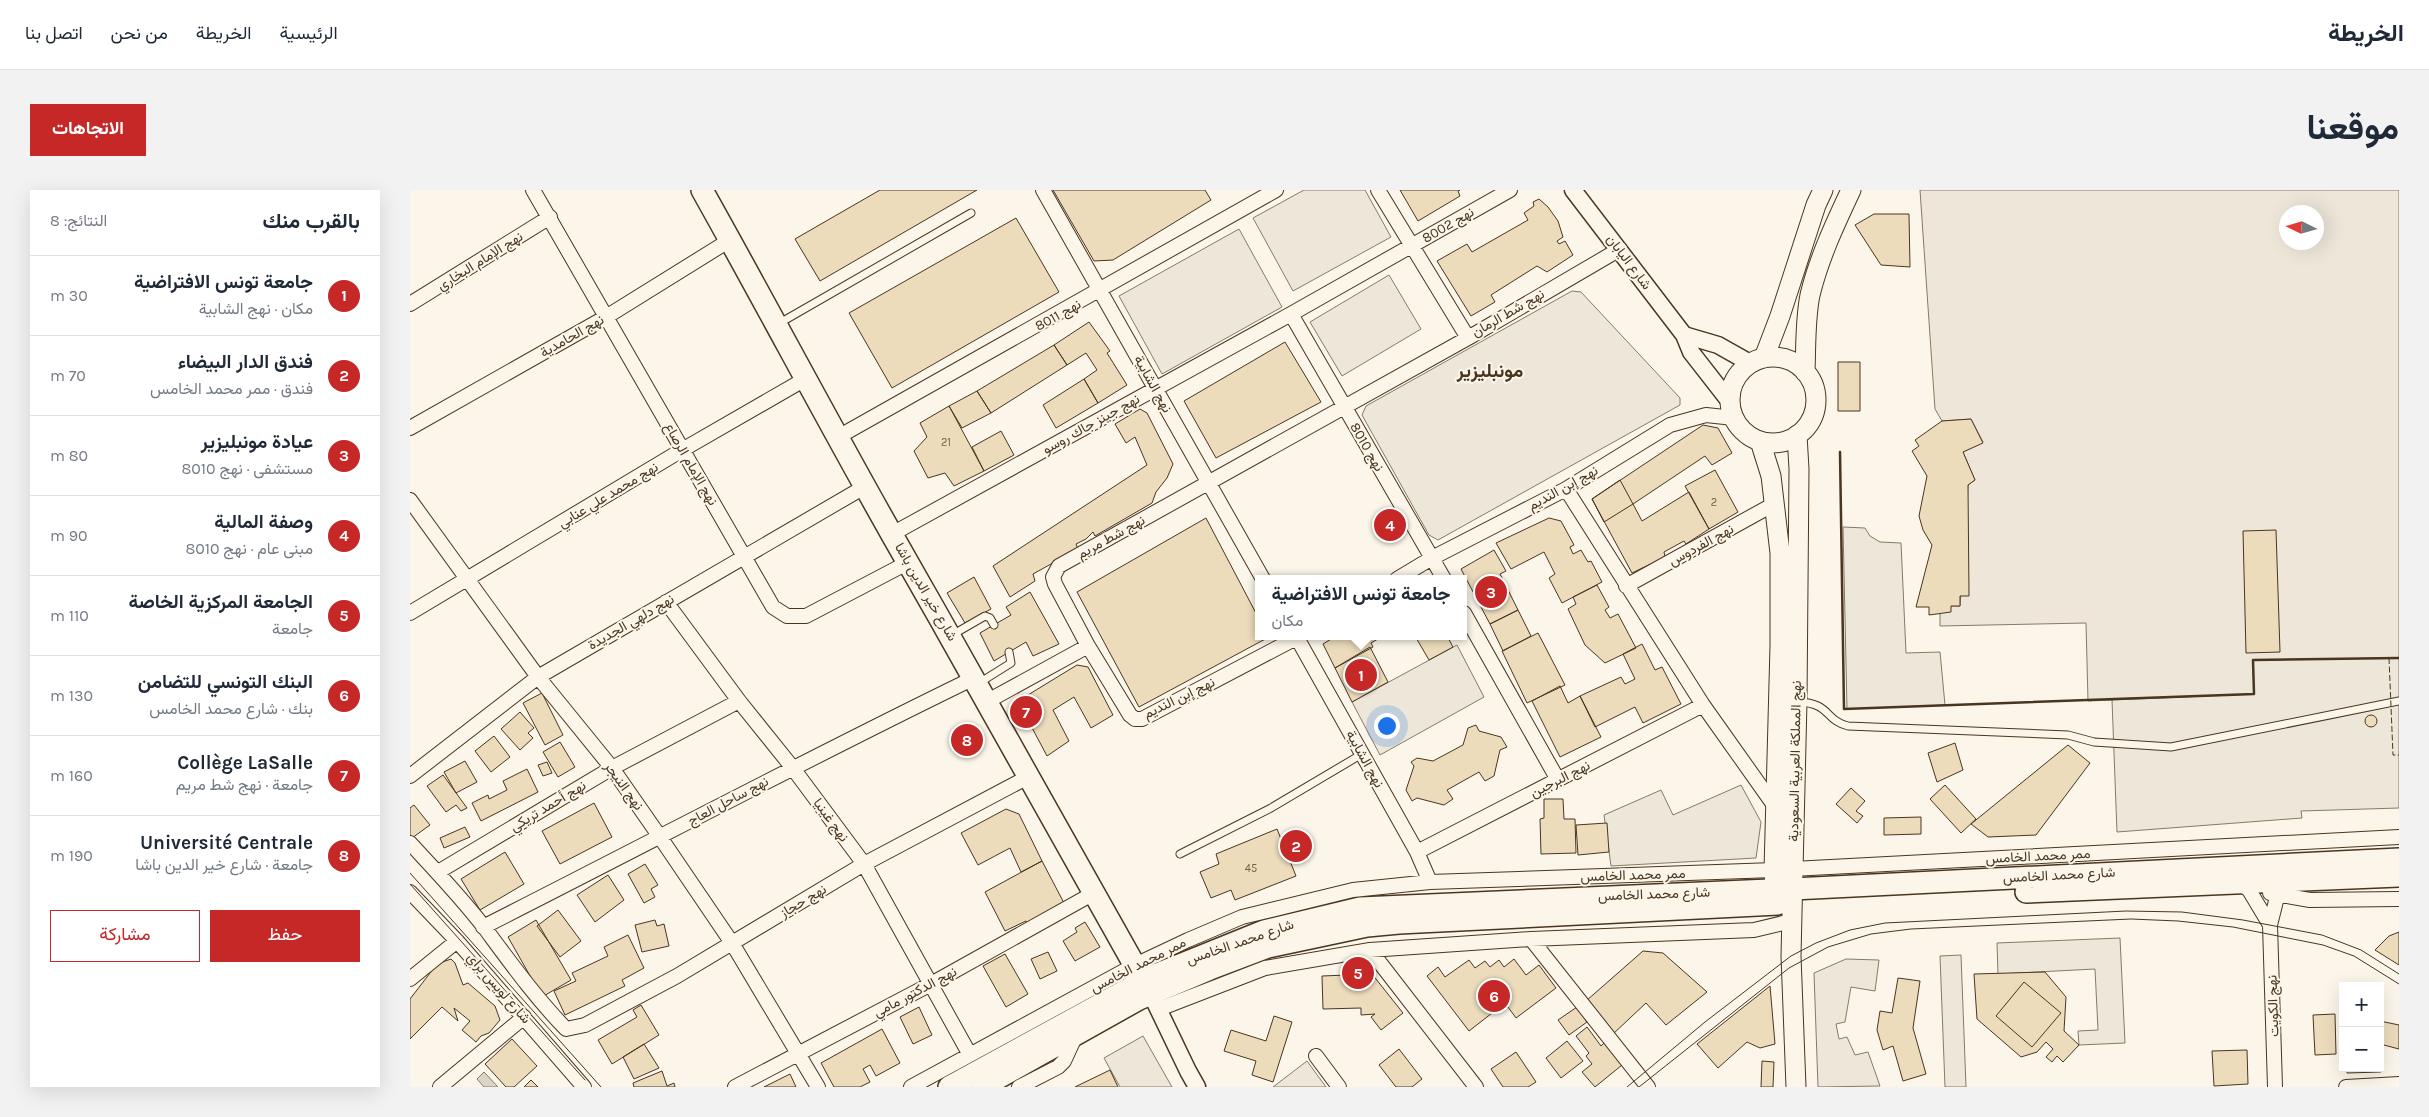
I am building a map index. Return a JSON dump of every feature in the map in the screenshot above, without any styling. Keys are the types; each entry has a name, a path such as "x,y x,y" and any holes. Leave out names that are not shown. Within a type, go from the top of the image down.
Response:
{"main road":[{"name":"شارع خير الدين باشا","path":"702,190 778,324 892,534 951,635 1028,777 1147,987"},
{"path":"1757,361 1787,360 1797,364 1805,372 1815,391 1815,402 1810,421 1797,435 1779,442 1760,441 1740,428 1732,410 1735,380 1757,361 1780,316 1816,205 1823,190"},
{"path":"1805,372 1810,295 1821,258 1851,190"},
{"name":"نهج المملكة العربية السعودية","path":"1786,892 1797,701 1799,477 1797,435"},
{"name":"نهج المملكة العربية السعودية","path":"1760,441 1772,476 1780,553 1776,808 1791,956 1796,1087"},
{"name":"شارع محمد الخامس","path":"1786,892 2217,867 2399,859"},
{"name":"شارع محمد الخامس","path":"982,1087 1076,1035 1147,987 1201,954 1264,931 1360,908 1786,892 2248,882 2280,888 2399,876"},
{"name":"شارع محمد الخامس","path":"949,1087 1147,987"}],"street":[{"name":"نهج الإمام الرصاع","path":"534,190 773,607 787,616 806,616 909,562"},
{"name":"نهج الشابية","path":"1043,190 1261,575"},
{"name":"نهج 8011","path":"838,437 1276,190"},
{"name":"نهج شط الرمان","path":"1378,190 1468,338 1620,249"},
{"name":"نهج 8002","path":"1291,314 1510,190"},
{"name":"شارع اليابان","path":"1573,190 1684,335 1691,352 1732,410"},
{"name":"نهج الإمام البخاري","path":"410,304 550,217"},
{"name":"نهج الحامدية","path":"410,428 606,317 730,240"},
{"name":"نهج جينز جاك روسو","path":"892,534 1291,314"},
{"name":"نهج 8010","path":"1291,314 1442,575"},
{"path":"1684,335 1718,344 1757,361"},
{"name":"نهج شط مريم","path":"1088,646 1055,584 1055,571 1059,566 1468,338"},
{"name":"نهج محمد علي عنابي","path":"410,613 468,580 682,450 807,378"},
{"name":"نهج إبن النديم","path":"1404,575 1432,558 1566,489 1670,425 1732,410"},
{"name":"نهج دلهي الجديدة","path":"410,776 538,677 744,555 866,486"},
{"path":"1566,489 1703,705 1776,808"},
{"name":"نهج النيجر","path":"410,500 538,677 612,768 660,837 732,943 818,1087"},
{"name":"نهج الفردوس","path":"1626,586 1776,503"},
{"name":"نهج غينيا","path":"666,602 864,864 970,1055"},
{"path":"1467,618 1558,780"},
{"name":"نهج إبن النديم","path":"1088,646 1130,715 1135,719 1142,719 1292,640"},
{"name":"نهج الشابية","path":"1300,640 1417,852 1430,882"},
{"path":"979,688 1088,646"},
{"name":"نهج ساحل العاج","path":"483,927 792,767 979,688"},
{"name":"نهج أحمد تريكي","path":"438,872 612,768 739,701"},
{"name":"نهج البرجين","path":"1417,852 1703,705"},
{"name":"نهج حجاز","path":"578,1026 585,1025 677,976 864,864 1028,777"},
{"name":"ممر محمد الخامس","path":"912,1087 970,1055 1147,987 1188,940 1242,917 1352,890 1430,882 1786,892 2399,837"},
{"name":"شارع لويس براي","path":"410,843 438,872 551,1014 566,1029 578,1026"},
{"name":"نهج الكويت","path":"2217,867 2248,882 2270,925"},
{"name":"شارع محمد الخامس","path":"2280,888 2318,900 2399,898"},
{"name":"نهج الكويت","path":"2275,1087 2270,925 2280,888"},
{"name":"شارع لويس براي","path":"410,892 524,1016 584,1087"},
{"name":"شارع محمد الخامس","path":"1147,987 1370,950 1531,939 1754,930 1786,892"},
{"name":"نهج الدكتور مامي","path":"735,1087 931,984 1094,893"},
{"path":"1531,939 1648,1087"},
{"path":"410,978 457,941"},
{"path":"1370,950 1476,1087"},
{"path":"1147,987 1188,1071 1198,1087"},
{"path":"440,1087 524,1016"},
{"path":"1020,1087 1058,1067 1064,1061 1076,1035"},
{"path":"1316,1056 1339,1087"},
{"path":"2346,1087 2399,1084"}],"lane":[{"path":"778,324 971,213"},
{"path":"951,635 985,616 990,618 994,625"},
{"path":"979,688 1011,663 1009,652"},
{"path":"1797,701 1818,704 1835,720 1848,726 2068,734 2094,742 2171,746 2399,701"},
{"path":"1180,854 1271,808 1362,754"}],"shaded area":[{"path":"1304,190 1365,190 1391,237 1293,291 1253,218"},
{"path":"1920,190 2399,190 2399,658 2253,660 2254,694 2088,701 2086,623 1940,626 1940,612 1951,606 1960,606 1968,485 1975,480 1963,452 1983,442 1971,419 1942,421 1935,409"},
{"path":"1239,229 1282,307 1162,374 1119,296"},
{"path":"1389,275 1421,329 1342,376 1310,322"},
{"path":"1572,291 1581,292 1680,398 1680,405 1438,540 1429,535 1362,415 1366,406"},
{"path":"1843,527 1865,528 1870,536 1880,542 1901,543 1906,653 1940,652 1945,705 1847,709"},
{"path":"1457,645 1484,697 1380,755 1352,702"},
{"path":"2399,658 2399,808 2301,811 2302,818 2117,832 2112,700 2254,694 2253,660"},
{"path":"1741,785 1761,822 1756,858 1611,866 1604,815 1661,790 1673,815"},
{"path":"2120,938 2125,1043 2079,1045 2078,1031 2098,1030 2095,969 1998,974 1997,943"},
{"path":"1961,955 1966,1087 1945,1087 1940,956"},
{"path":"1846,959 1879,960 1875,991 1851,987 1845,1022 1836,1024 1839,1039 1847,1037 1855,1055 1868,1052 1880,1086 1818,1087 1814,973"},
{"path":"1143,1036 1172,1087 1120,1087 1104,1058"},
{"path":"1307,1061 1326,1087 1273,1087"},
{"path":"484,1072 498,1087 484,1087 477,1079"}],"building":[{"path":"880,190 977,190 820,281 795,239"},
{"path":"1053,190 1205,190 1211,200 1113,260 1094,261"},
{"path":"1400,190 1460,190 1458,191 1460,196 1418,221"},
{"path":"1539,199 1548,207 1558,221 1563,237 1557,241 1559,244 1565,241 1573,255 1547,272 1537,266 1491,295 1495,302 1471,316 1437,261 1467,244 1472,252 1528,220 1524,213 1534,206 1533,202"},
{"path":"1874,214 1909,214 1910,267 1881,265 1855,225"},
{"path":"1016,218 1059,292 892,388 849,313"},
{"path":"1089,322 1110,351 1107,353 1127,385 1098,403 1084,379 1097,370 1086,353 1067,365 1054,345"},
{"path":"1285,342 1321,402 1216,458 1184,401"},
{"path":"1054,345 1067,365 991,413 977,391"},
{"path":"1838,362 1860,362 1860,411 1838,411"},
{"path":"1084,379 1098,403 1056,428 1043,405"},
{"path":"977,391 991,413 962,428 949,406"},
{"path":"949,406 984,471 954,486 945,473 928,478 914,451 927,437 920,423"},
{"path":"1140,409 1147,413 1173,464 1167,478 1156,492 1152,503 1095,536 1093,532 1086,539 1076,544 1078,549 1033,574 1035,581 1010,597 993,566 1147,465 1135,437 1126,443 1115,424"},
{"path":"1971,419 1983,443 1963,452 1975,480 1968,485 1969,596 1960,596 1960,606 1951,606 1951,612 1929,615 1929,607 1916,607 1932,545 1923,530 1919,516 1927,476 1912,451 1919,446 1915,440 1942,421"},
{"path":"1703,425 1718,428 1732,453 1712,465 1705,456 1633,504 1642,521 1689,492 1709,529 1686,544 1684,541 1664,552 1665,557 1632,573 1592,499"},
{"path":"1001,431 1014,455 984,471 972,447"},
{"path":"1715,470 1738,512 1709,529 1685,486"},
{"path":"1620,480 1633,504 1604,522 1592,499"},
{"path":"1206,518 1255,611 1255,640 1263,640 1139,707 1077,592"},
{"path":"1549,518 1561,521 1574,545 1570,547 1573,554 1581,550 1588,562 1591,561 1602,582 1562,603 1549,578 1555,574 1544,552 1511,569 1496,543"},
{"path":"2276,530 2280,652 2246,653 2243,531"},
{"path":"1494,550 1506,571 1500,574 1518,610 1490,624 1467,580 1467,575 1464,575 1461,569"},
{"path":"974,577 991,609 965,623 947,593"},
{"path":"1597,585 1609,607 1605,610 1610,618 1618,614 1636,648 1605,663 1585,645 1568,609 1576,604 1573,597"},
{"path":"1030,592 1059,644 1033,656 1026,642 994,661 980,633 1011,615 1006,607"},
{"path":"1518,610 1531,636 1503,651 1490,624"},
{"path":"1538,633 1565,685 1527,703 1502,651"},
{"path":"1330,640 1376,640 1371,643 1373,647 1335,668 1323,644"},
{"path":"1417,640 1449,640 1453,647 1429,660"},
{"path":"1642,644 1655,670 1662,667 1681,704 1643,723 1635,707 1595,727 1580,696 1621,677 1625,684 1635,679 1623,654"},
{"path":"1370,647 1388,682 1352,702 1335,668"},
{"path":"1077,665 1088,667 1113,715 1091,728 1074,697 1053,710 1069,741 1047,756 1021,707 1023,698"},
{"path":"1560,686 1568,703 1580,696 1601,737 1560,757 1532,701"},
{"path":"542,693 563,735 545,745 523,703"},
{"path":"520,712 534,728 528,733 533,738 520,750 501,729"},
{"path":"2371,715 2377,721 2371,727 2365,721"},
{"path":"1476,725 1479,731 1501,737 1507,747 1500,750 1494,776 1485,781 1479,772 1447,790 1453,799 1444,805 1417,798 1412,801 1406,790 1414,766 1411,762 1417,758 1433,761 1463,745 1468,728"},
{"path":"494,736 510,757 491,772 475,751"},
{"path":"560,742 575,767 558,777 543,752"},
{"path":"1955,743 1963,770 1937,782 1928,753"},
{"path":"2068,745 2090,763 2036,835 1988,837 1971,824"},
{"path":"465,761 477,782 456,793 444,772"},
{"path":"547,762 552,773 543,776 538,765"},
{"path":"527,769 538,792 481,821 472,803 488,795 489,799 507,790 503,781"},
{"path":"443,775 467,808 461,811 456,805 446,812 427,786"},
{"path":"1945,785 1976,819 1961,833 1930,799"},
{"path":"1851,788 1865,801 1856,811 1863,816 1857,823 1836,804"},
{"path":"1544,799 1563,799 1564,819 1575,819 1576,853 1541,854 1540,819 1544,818"},
{"path":"594,803 612,837 560,864 542,831"},
{"path":"414,805 430,825 412,838 410,836 410,808"},
{"path":"1006,809 1019,814 1042,861 1021,872 1010,848 978,865 961,833"},
{"path":"1921,817 1921,834 1884,835 1884,818"},
{"path":"1607,823 1609,852 1578,855 1576,825"},
{"path":"465,827 470,837 444,848 440,838"},
{"path":"1277,829 1296,876 1235,900 1231,890 1211,898 1200,872 1219,864 1216,854"},
{"path":"505,852 524,884 480,910 461,879"},
{"path":"1042,861 1064,903 1028,924 1026,921 1005,931 985,892"},
{"path":"645,864 658,885 651,889 655,897 644,903 628,874"},
{"path":"608,875 624,900 595,922 577,895"},
{"path":"558,910 581,941 560,957 537,926"},
{"path":"536,920 571,980 542,997 508,937"},
{"path":"655,920 657,926 664,924 669,946 642,952 635,925"},
{"path":"1085,922 1100,947 1075,961 1063,941 1077,932 1075,928"},
{"path":"2399,932 2399,965 2375,950 2389,936"},
{"path":"628,935 644,968 622,980 625,986 565,1015 554,991 576,981 572,973 608,956 604,947"},
{"path":"1643,951 1663,953 1707,992 1666,1025 1646,1003 1613,1034 1586,1001"},
{"path":"1048,952 1057,971 1040,979 1031,959"},
{"path":"1005,954 1028,994 1006,1007 983,966"},
{"path":"451,959 455,963 463,985 468,983 495,1006 500,1020 489,1033 481,1036 476,1042 462,1030 470,1021 454,1008 458,1021 442,1007 410,1039 410,999 437,964"},
{"path":"1514,959 1526,975 1539,965 1556,988 1516,1018 1505,1003 1469,1031 1427,976 1438,967 1445,977 1469,960 1475,968 1485,961 1490,967 1499,960 1504,967"},
{"path":"2045,972 2066,997 2064,1031 2079,1045 2063,1062 2057,1056 2052,1062 2046,1057 2053,1049 2046,1042 2037,1052 2021,1057 1977,1019 1974,974"},
{"path":"1372,974 1403,1013 1381,1030 1371,1017 1375,1014 1361,1015 1361,1008 1323,1009 1322,976"},
{"path":"1898,978 1920,981 1913,1028 1926,1074 1903,1081 1893,1046 1883,1050 1877,1030 1880,1011 1892,1013"},
{"path":"2024,982 2061,1013 2032,1047 1996,1016"},
{"path":"1770,986 1775,1044 1760,1048 1747,1042 1718,1068 1697,1044"},
{"path":"641,1005 659,1035 612,1064 598,1040 637,1017 633,1010"},
{"path":"919,1007 932,1035 913,1044 900,1017"},
{"path":"1577,1007 1587,1022 1569,1035 1558,1020"},
{"path":"2335,1014 2336,1054 2315,1055 2313,1015"},
{"path":"1274,1016 1292,1022 1273,1082 1252,1075 1256,1061 1224,1051 1231,1030 1266,1041"},
{"path":"2384,1022 2399,1025 2399,1049 2384,1045"},
{"path":"1587,1027 1601,1046 1604,1043 1622,1065 1595,1087 1582,1072 1592,1064 1586,1056 1589,1053 1576,1036"},
{"path":"882,1029 900,1063 876,1076 870,1065 863,1069 870,1082 860,1087 834,1087 821,1063"},
{"path":"512,1039 537,1066 514,1087 506,1087 485,1064"},
{"path":"1567,1041 1583,1061 1561,1078 1546,1058"},
{"path":"644,1044 659,1068 634,1079 623,1057"},
{"path":"1399,1049 1422,1079 1412,1087 1396,1087 1379,1065"},
{"path":"2247,1050 2248,1084 2214,1086 2212,1051"},
{"path":"1516,1052 1536,1082 1528,1087 1503,1087 1491,1069"},
{"path":"1762,1061 1774,1062 1773,1087 1761,1087"},
{"path":"1110,1070 1118,1087 1075,1087"},
{"path":"662,1071 667,1086 674,1083 675,1087 634,1087 633,1083"},
{"path":"2347,1072 2381,1072 2347,1073"},
{"path":"790,1074 796,1087 764,1087"},
{"path":"531,1080 538,1087 524,1087"}],"tram line":[{"path":"410,873 601,1087"},
{"path":"410,884 585,1080"},
{"path":"1627,1087 1705,1022 1791,956 1816,943 1850,930 1885,923 2126,911 2182,912 2243,920 2322,935 2361,950 2399,974"},
{"path":"1639,1087 1789,968 1828,947 1871,934 1911,929 2131,919 2178,921 2233,927 2323,945 2354,956 2399,984"}],"fence":[{"path":"2389,658 2393,755 2399,755"}],"wall":[{"path":"1840,452 1844,709 2254,694 2253,660 2399,658"}],"place":[{"name":"وصفة المالية","path":"1390,525"},
{"name":"عيادة مونبليزير","path":"1491,592"},
{"name":"جامعة تونس الافتراضية","path":"1361,675"},
{"name":"Collège LaSalle","path":"1026,712"},
{"name":"Université Centrale","path":"967,740"},
{"name":"فندق الدار البيضاء","path":"1296,846"},
{"name":"الجامعة المركزية الخاصة","path":"1358,973"},
{"name":"البنك التونسي للتضامن","path":"1494,996"}],"district":[{"name":"مونبليزير","path":"1490,371"}]}
